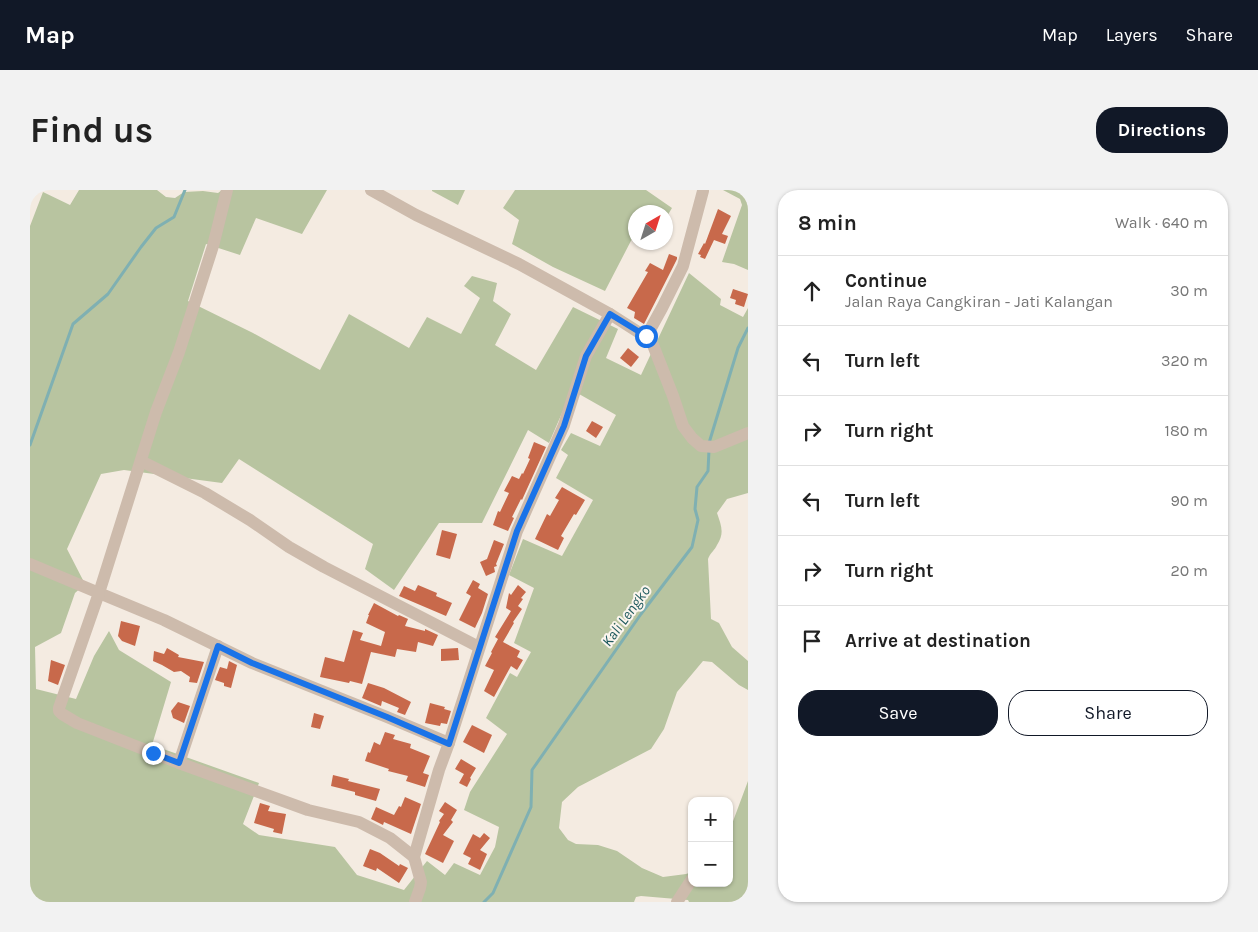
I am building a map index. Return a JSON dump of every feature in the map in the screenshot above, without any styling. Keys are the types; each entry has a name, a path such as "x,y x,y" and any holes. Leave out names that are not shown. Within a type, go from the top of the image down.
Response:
{"street":[{"path":"227,190 214,246 179,352 156,412 99,593 59,711 77,723 179,763 308,810 359,822 390,838 414,858"},
{"path":"372,190 416,215 519,264 646,336 653,344 683,426 692,438 708,447 748,432"},
{"path":"646,336 683,266 703,191"},
{"path":"415,902 420,882 414,858 439,770 517,531 564,426 586,356 610,314"},
{"path":"141,461 205,493 324,567 479,647"},
{"path":"30,564 164,620 252,663 449,744"},
{"path":"179,763 218,646"},
{"path":"677,902 688,885"}],"green space":[{"path":"79,190 157,190 166,197 175,198 184,192 203,191 218,193 222,190 327,190 302,234 256,218 240,255 206,244 188,301 253,333 320,370 349,314 409,348 427,317 461,334 480,298 464,286 472,276 497,283 493,301 511,314 495,345 536,370 573,307 618,329 606,358 641,375 689,273 721,299 720,305 743,317 748,308 748,493 727,499 717,513 722,529 721,537 708,559 711,619 719,623 732,647 748,661 748,690 739,685 712,662 703,661 677,692 664,729 651,749 578,787 562,802 559,828 568,840 576,844 598,845 617,851 642,868 663,877 688,873 688,887 733,887 733,821 748,781 748,902 689,902 688,900 641,896 636,897 634,902 30,902 30,226 43,192 70,205","holes":["572,390 616,415 600,446 571,433 561,450 568,455 556,478 593,500 562,556 523,539 509,575 534,588 514,643 531,652 517,677 510,673 486,718 507,734 470,792 464,810 499,827 495,847 480,875 454,863 445,875 427,861 404,890 357,875 335,847 259,835 243,824 259,783 152,745 171,682 119,650 109,631 94,656 76,699 36,689 35,647 61,633 75,593 85,584 67,549 101,474 124,470 222,483 239,459 373,544 365,569 394,590 439,523 482,523 528,430 549,443"]},
{"path":"432,190 465,190 458,205"},
{"path":"515,190 646,190 668,205 628,205 628,247 605,291 553,267 512,244 519,220 503,208"},
{"path":"723,190 748,190 748,270 734,264 722,262 742,205 740,199"}],"building":[{"path":"718,209 731,216 722,234 728,236 725,244 714,240 705,259 698,254 705,244"},
{"path":"669,254 677,257 677,259 644,324 634,318 635,312 627,308 648,272 645,271 650,263 663,270"},
{"path":"733,289 748,294 744,307 735,304 736,300 730,298"},
{"path":"628,348 639,357 631,367 620,358"},
{"path":"592,421 603,427 596,438 586,431"},
{"path":"534,442 546,447 522,500 512,517 514,518 508,531 493,525 498,511 500,512 509,493 504,491 512,476 519,479 523,474 530,459 528,458"},
{"path":"562,487 585,500 561,536 564,538 558,550 535,539 547,514 550,516 559,500 555,498"},
{"path":"442,530 457,534 450,559 436,555"},
{"path":"494,540 504,544 496,564 497,566 494,567 495,572 486,576 480,562 487,559"},
{"path":"473,580 480,584 478,588 488,594 475,628 459,620 471,596 466,593"},
{"path":"418,585 437,593 436,596 452,603 446,616 399,596 404,586 415,591"},
{"path":"518,585 526,592 518,606 522,609 503,642 520,651 517,657 523,660 517,670 511,666 494,697 484,691 494,670 485,666 498,639 495,637 511,611 506,608 509,593 511,595"},
{"path":"374,603 398,616 408,619 405,626 425,631 425,629 438,635 433,646 418,642 416,652 397,649 395,657 371,652 362,684 320,677 325,657 344,662 353,630 363,633 360,640 381,646 385,632 366,623"},
{"path":"121,621 140,626 135,646 122,641 118,636"},
{"path":"167,648 179,655 178,657 204,662 197,683 189,682 190,677 181,671 174,672 153,661 154,651 164,654"},
{"path":"458,648 459,660 441,661 441,649"},
{"path":"51,660 65,665 58,685 48,681"},
{"path":"229,661 237,665 231,688 215,680 220,667 227,669"},
{"path":"368,683 384,688 411,702 405,715 397,712 399,708 382,701 381,706 362,698"},
{"path":"178,702 190,706 184,723 173,718 171,711"},
{"path":"430,703 445,707 444,709 451,711 447,724 441,723 440,726 425,723"},
{"path":"314,713 324,716 320,729 311,727"},
{"path":"472,725 492,735 484,753 463,742"},
{"path":"385,732 395,735 393,739 411,744 410,748 430,756 423,773 429,775 425,787 406,781 408,776 388,771 389,769 365,761 374,742 380,745"},
{"path":"461,759 476,768 467,787 459,783 464,774 455,769"},
{"path":"333,775 380,789 376,801 355,795 355,792 331,786"},
{"path":"405,797 421,804 411,834 384,822 383,825 371,819 376,807 394,815 399,806 401,807"},
{"path":"445,802 457,810 451,820 453,822 443,835 454,841 443,863 425,854 439,821 444,814 439,811"},
{"path":"260,803 270,806 268,811 286,814 282,834 273,832 274,829 254,823"},
{"path":"484,833 490,838 480,850 487,854 480,870 468,864 471,858 463,854 473,834 480,838"},
{"path":"370,849 380,853 399,866 400,864 408,868 399,883 377,868 376,871 363,866"}],"waterway":[{"path":"30,445 73,324 108,294 156,228 174,217 185,190"},
{"name":"Kali Lengko","path":"709,443 738,348 748,328"},
{"name":"Kali Lengko","path":"484,902 493,893 531,807 532,770 641,614 692,547 698,520 695,509 697,487 708,471 709,450"}],"route":[{"path":"153,753 179,763 218,646 252,663 449,744 517,531 564,426 586,356 610,314 646,336"}]}
